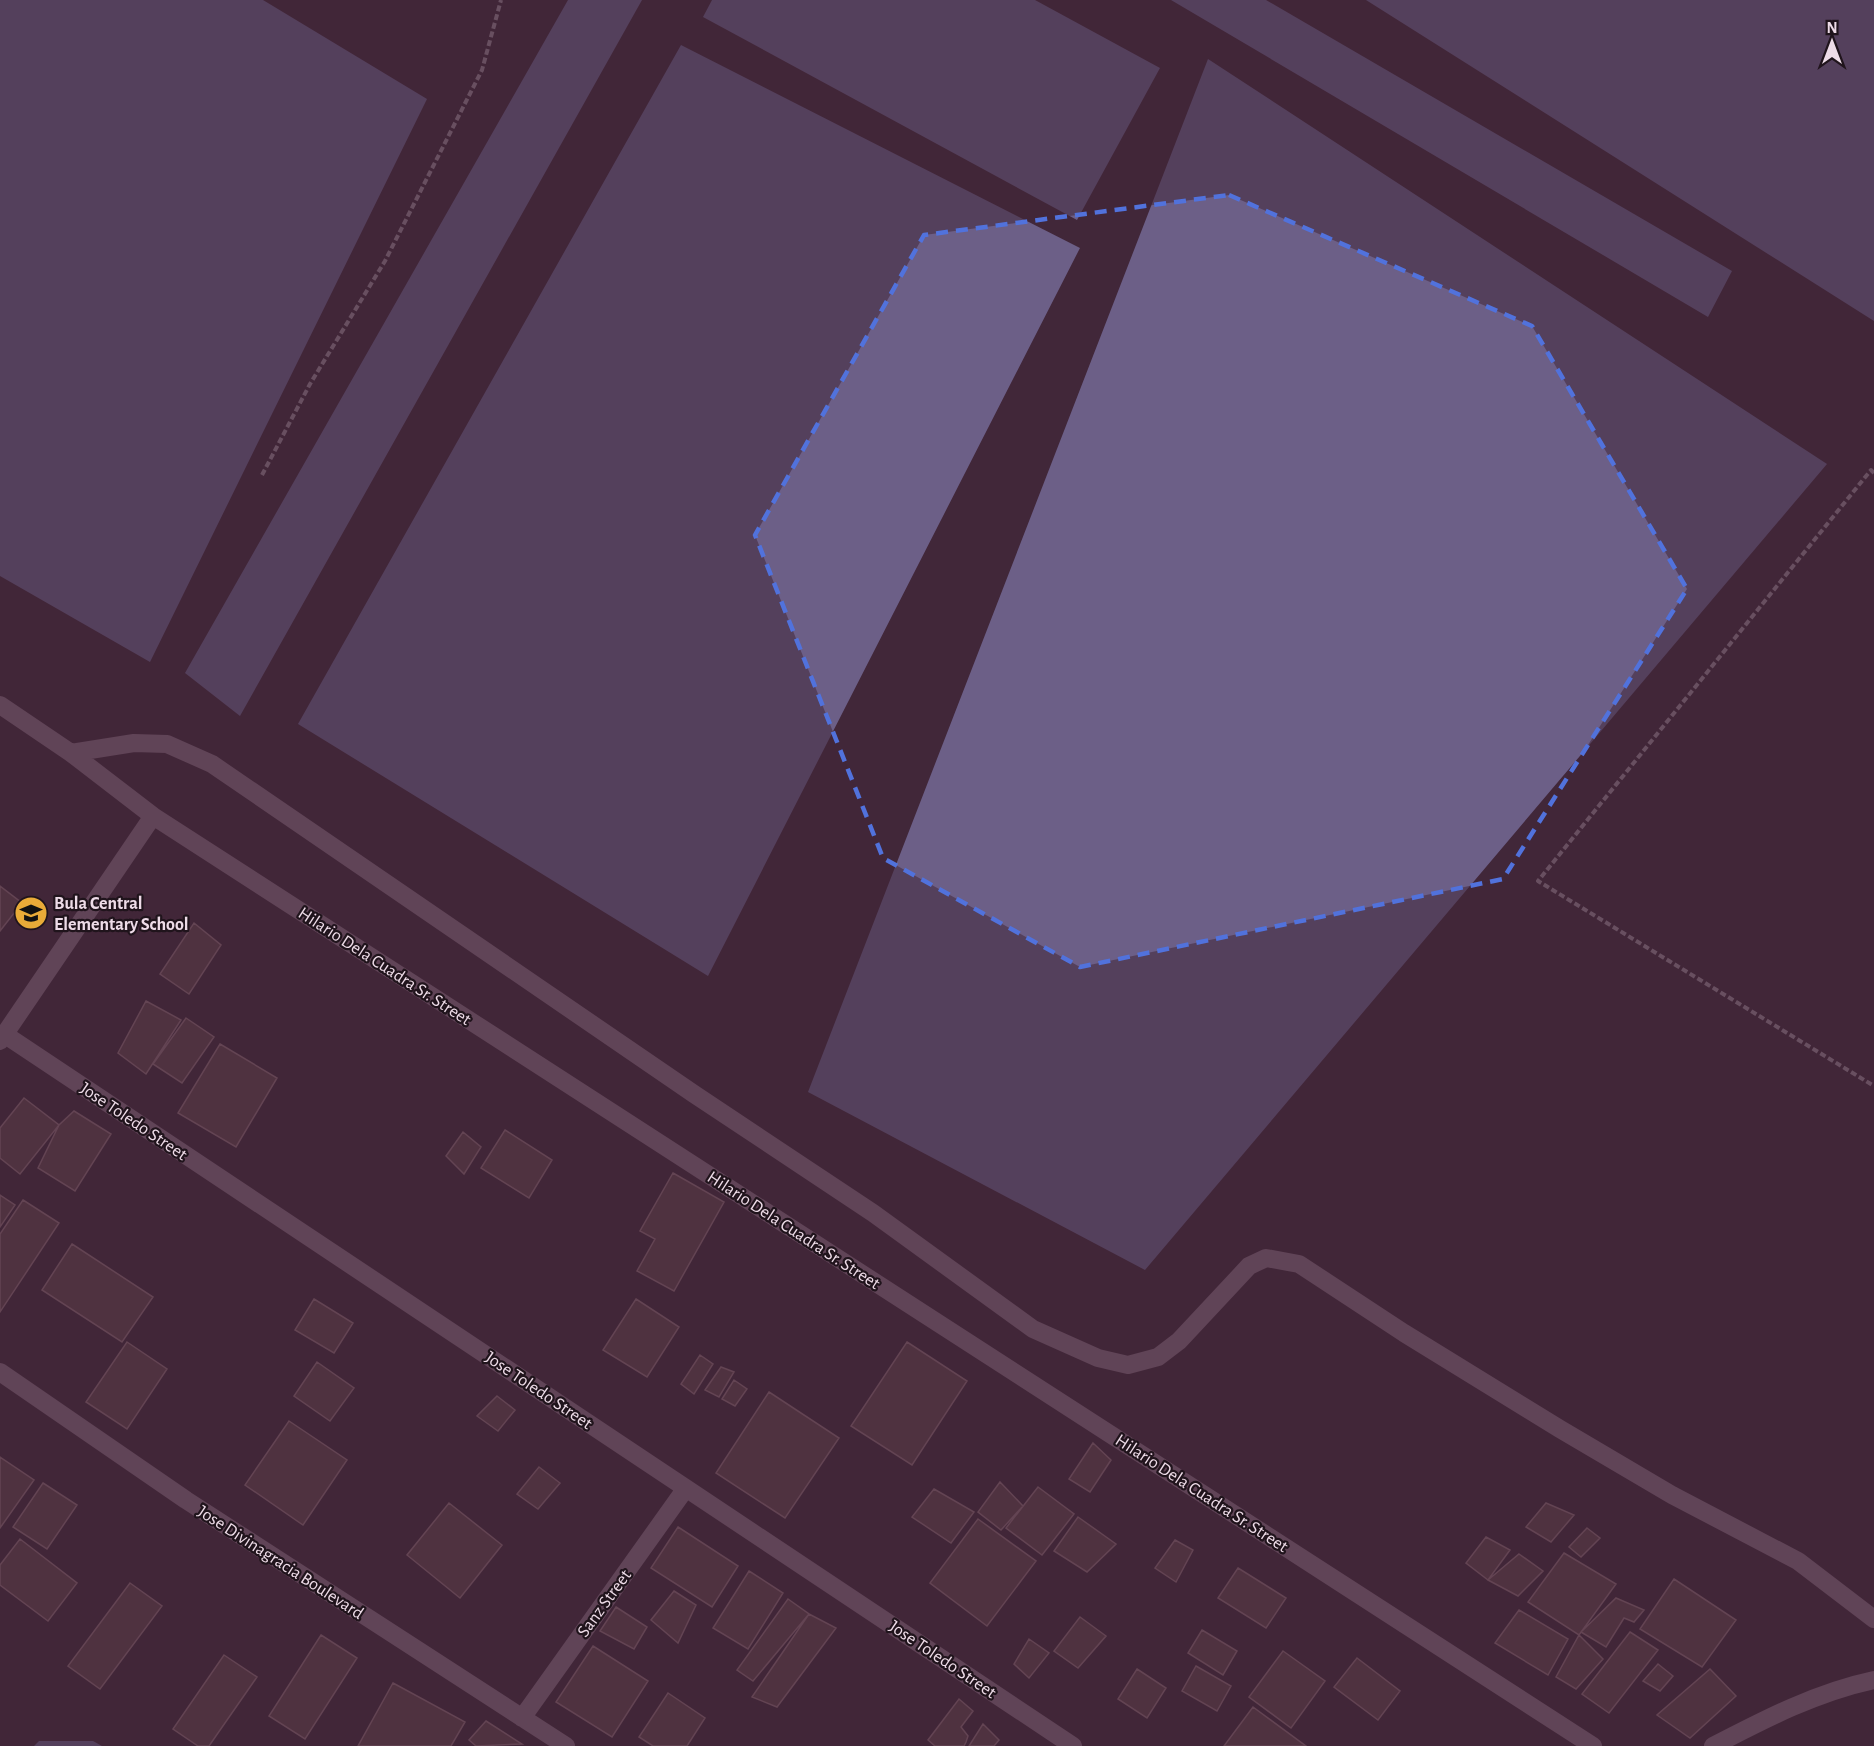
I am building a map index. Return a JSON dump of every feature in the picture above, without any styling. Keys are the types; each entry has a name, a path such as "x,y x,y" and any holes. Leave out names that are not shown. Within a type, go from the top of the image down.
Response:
{"street":[{"name":"Hilario Dela Cuadra Sr. Street","path":"0,705 71,753 153,816 1593,1746"},
{"path":"71,753 134,743 167,744 212,764 694,1094 873,1213 1033,1329 1098,1358 1128,1365 1158,1357 1179,1341 1249,1266 1266,1258 1299,1264 1404,1333 1570,1435 1672,1495 1798,1561 1874,1618"},
{"path":"2,1038 153,816"},
{"name":"Jose Toledo Street","path":"2,1038 686,1488 1073,1746"},
{"name":"Jose Divinagracia Boulevard","path":"0,1372 186,1500 566,1746"},
{"name":"Sanz Street","path":"522,1718 686,1488"},
{"path":"1713,1746 1839,1687 1874,1680"}],"path":[{"path":"262,475 310,384 385,261 482,70 501,0"},
{"path":"1874,473 1871,470 1538,880 1874,1086"}],"highlighted area":[{"path":"1229,195 1532,326 1687,589 1503,879 1080,967 883,858 755,535 924,235"}],"shaded area":[{"path":"0,0 263,0 427,99 150,662 0,576"},
{"path":"568,0 642,0 240,716 185,673"},
{"path":"712,0 1035,0 1160,68 1077,220 703,17"},
{"path":"1171,0 1266,0 1732,271 1708,317"},
{"path":"1366,0 1874,0 1874,321"},
{"path":"681,45 1080,248 708,976 298,724"},
{"path":"1208,59 1827,464 1145,1270 808,1092"},
{"path":"39,1741 93,1741 102,1746 34,1746"}],"building":[{"path":"0,886 22,903 0,931"},
{"path":"194,923 221,945 189,994 160,974"},
{"path":"146,1001 181,1020 146,1074 118,1053"},
{"path":"186,1018 214,1037 182,1083 153,1064"},
{"path":"220,1044 277,1078 236,1147 178,1113"},
{"path":"24,1098 59,1125 20,1174 0,1158 0,1128"},
{"path":"74,1111 111,1134 75,1191 38,1168 59,1125"},
{"path":"505,1130 552,1160 529,1198 481,1168"},
{"path":"463,1132 481,1147 464,1174 446,1156"},
{"path":"673,1173 724,1202 674,1291 637,1271 655,1239 640,1231"},
{"path":"0,1195 15,1205 0,1227"},
{"path":"23,1200 59,1223 0,1312 0,1234"},
{"path":"72,1244 153,1297 122,1342 42,1290"},
{"path":"314,1299 353,1323 334,1353 295,1330"},
{"path":"636,1299 679,1327 647,1377 603,1350"},
{"path":"127,1342 167,1369 127,1429 86,1402"},
{"path":"907,1342 967,1381 912,1465 851,1426"},
{"path":"700,1355 713,1364 694,1394 681,1384"},
{"path":"317,1362 354,1388 330,1421 294,1396"},
{"path":"721,1367 734,1372 719,1397 705,1390"},
{"path":"734,1380 747,1389 735,1406 722,1399"},
{"path":"769,1392 839,1438 785,1518 716,1473"},
{"path":"497,1396 515,1410 498,1431 477,1416"},
{"path":"289,1421 347,1460 303,1525 245,1485"},
{"path":"1093,1443 1111,1460 1090,1492 1069,1479"},
{"path":"0,1457 34,1480 0,1528"},
{"path":"539,1467 560,1483 538,1509 517,1494"},
{"path":"1000,1482 1023,1506 1001,1530 978,1512"},
{"path":"43,1483 77,1505 47,1549 13,1527"},
{"path":"1038,1487 1074,1514 1042,1555 1006,1528"},
{"path":"934,1489 974,1512 951,1543 912,1517"},
{"path":"449,1503 502,1545 460,1598 407,1555"},
{"path":"1546,1503 1574,1515 1551,1542 1526,1527"},
{"path":"1078,1517 1116,1544 1087,1572 1054,1551"},
{"path":"978,1519 1036,1561 987,1626 930,1583"},
{"path":"678,1527 738,1566 712,1607 651,1568"},
{"path":"1587,1528 1600,1538 1581,1557 1569,1547"},
{"path":"1486,1537 1510,1550 1488,1580 1466,1563"},
{"path":"20,1539 77,1583 48,1621 0,1585 0,1565"},
{"path":"1175,1540 1193,1550 1176,1582 1155,1568"},
{"path":"1564,1553 1616,1584 1579,1635 1528,1602"},
{"path":"1519,1554 1543,1571 1518,1596 1488,1580"},
{"path":"1238,1568 1286,1598 1266,1628 1218,1598"},
{"path":"749,1571 783,1593 748,1649 713,1628"},
{"path":"1674,1579 1736,1620 1702,1667 1640,1629"},
{"path":"130,1583 162,1606 100,1689 68,1666"},
{"path":"674,1591 696,1605 678,1643 651,1620"},
{"path":"1616,1598 1644,1610 1634,1622 1624,1618 1606,1647 1581,1632"},
{"path":"788,1599 809,1614 753,1681 737,1670"},
{"path":"616,1607 647,1627 634,1649 600,1631"},
{"path":"1519,1610 1568,1639 1548,1675 1495,1643"},
{"path":"809,1614 836,1628 777,1707 752,1697"},
{"path":"1080,1617 1106,1636 1078,1668 1054,1651"},
{"path":"1202,1630 1237,1651 1223,1675 1188,1653"},
{"path":"1630,1632 1658,1650 1609,1713 1582,1694"},
{"path":"321,1635 357,1658 305,1739 269,1716"},
{"path":"1579,1635 1603,1659 1576,1689 1556,1677"},
{"path":"1029,1639 1049,1653 1029,1678 1014,1664"},
{"path":"593,1646 648,1681 612,1737 556,1702"},
{"path":"1283,1651 1325,1681 1291,1728 1249,1697"},
{"path":"224,1655 257,1677 209,1746 198,1746 173,1729"},
{"path":"1357,1658 1400,1691 1378,1720 1334,1687"},
{"path":"1658,1664 1673,1676 1660,1691 1643,1681"},
{"path":"1196,1666 1231,1686 1217,1711 1182,1691"},
{"path":"1137,1669 1166,1688 1147,1718 1118,1699"},
{"path":"1710,1669 1736,1696 1690,1738 1657,1715"},
{"path":"393,1683 465,1722 451,1746 358,1746"},
{"path":"668,1693 705,1718 687,1746 653,1746 639,1737"},
{"path":"959,1699 973,1711 961,1727 968,1736 964,1746 935,1746 928,1740"},
{"path":"1253,1707 1306,1746 1224,1746"},
{"path":"486,1721 522,1744 476,1746 469,1740"},
{"path":"983,1724 999,1740 994,1746 969,1746"}],"place":[{"name":"Bula Central Elementary School","path":"31,913"}]}
